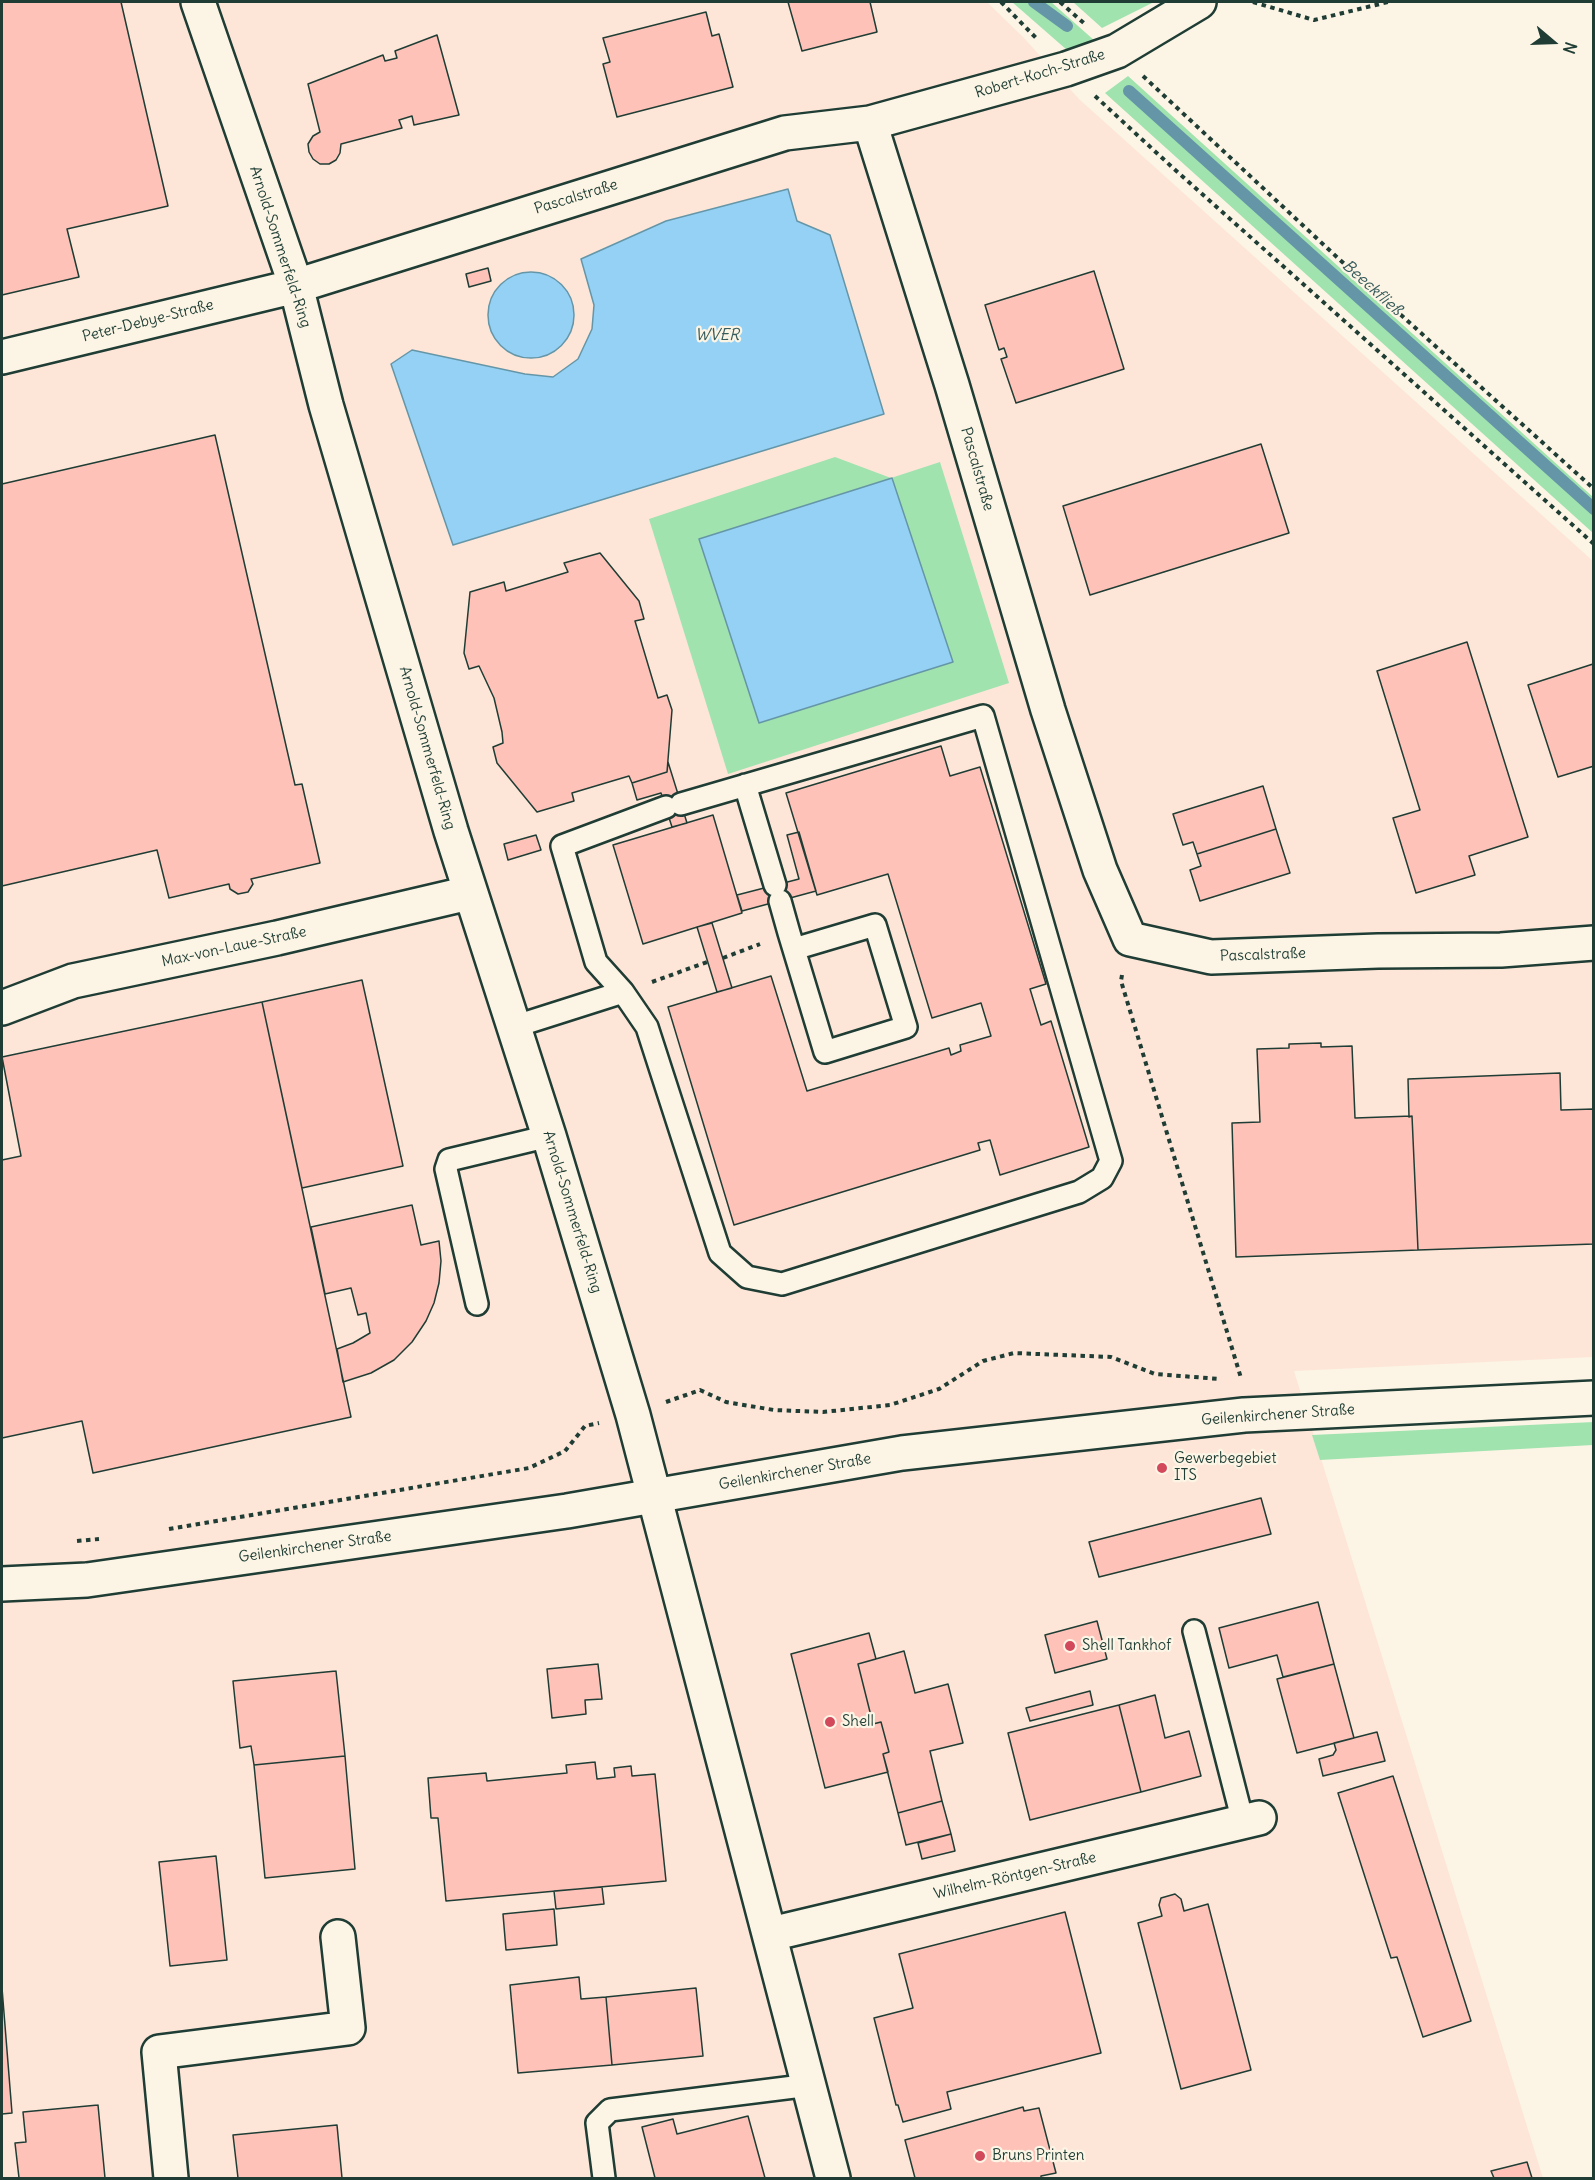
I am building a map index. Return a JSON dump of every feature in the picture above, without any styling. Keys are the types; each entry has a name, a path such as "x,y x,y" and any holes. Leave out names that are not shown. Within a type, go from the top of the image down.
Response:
{"street":[{"name":"Arnold-Sommerfeld-Ring","path":"198,2 296,286 326,405 469,892 549,1136 633,1414 654,1496"},
{"name":"Robert-Koch-Straße","path":"870,123 1066,69 1117,51 1199,2"},
{"name":"Pascalstraße","path":"296,286 785,133 870,123 952,384 1048,710 1100,870 1130,939 1211,957 1378,951 1502,950 1593,943"},
{"name":"Peter-Debye-Straße","path":"2,357 296,286"},
{"name":"Max-von-Laue-Straße","path":"2,1008 73,981 277,938 469,892"},
{"name":"Geilenkirchener Straße","path":"2,1584 87,1580 567,1511 902,1453 1158,1423 1244,1415 1593,1398"},
{"path":"654,1496 771,1934 833,2178"},
{"name":"Wilhelm-Röntgen-Straße","path":"771,1934 1251,1820"},
{"path":"171,2178 159,2052 348,2028 338,1937"}],"lane":[{"path":"983,716 1111,1161 1102,1178 1079,1192 782,1284 747,1277 720,1253 647,1027 623,992 596,962 562,846 673,806 745,785 983,716"},
{"path":"745,785 791,941 825,1052 906,1028 875,925 791,941"},
{"path":"513,1027 623,992"},
{"path":"477,1304 446,1169 449,1160 549,1136"},
{"path":"1194,1631 1251,1820"},
{"path":"604,2178 597,2123 610,2110 810,2085"}],"path":[{"path":"1001,2 1066,69 1172,167 1593,544"},
{"path":"1059,2 1117,51 1340,260 1593,489"},
{"path":"1253,2 1314,20 1388,2"},
{"path":"1130,939 1121,981 1242,1381 1232,1380"},
{"path":"723,958 791,941"},
{"path":"623,992 708,962"},
{"path":"168,1528 529,1468 565,1451 585,1426 633,1414 700,1390 726,1402 774,1410 823,1412 890,1405 939,1389 983,1360 1014,1353 1111,1357 1155,1374 1221,1379"},
{"path":"68,1542 101,1538"}],"shaded area":[{"path":"2,2 987,2 1025,39 1079,99 1593,561 1593,1357 1294,1371 1543,2178 2,2178"}],"green space":[{"path":"1012,2 1051,2 1095,41 1067,50"},
{"path":"1073,2 1154,2 1102,28"},
{"path":"1128,76 1593,497 1593,533 1105,93"},
{"path":"835,457 891,478 940,462 1009,683 728,774 649,519"},
{"path":"1594,1422 1593,1445 1320,1460 1312,1435"}],"water":[{"name":"WVER","path":"788,189 797,221 830,235 884,414 453,545 391,364 412,350 525,374 553,377 578,359 592,329 594,305 581,259 666,221"},
{"path":"523,272 539,272 562,284 571,298 574,315 571,332 562,346 539,358 523,358 507,351 495,339 488,323 488,307 495,291 507,279"},
{"path":"892,478 953,662 759,723 699,539"}],"building":[{"path":"2,2 121,2 168,206 67,229 79,277 2,295"},
{"path":"788,2 870,2 877,32 802,51"},
{"path":"706,12 712,36 719,34 733,87 617,117 603,64 610,62 603,38"},
{"path":"437,35 459,115 414,125 412,116 399,120 402,128 341,144 336,160 329,164 320,164 313,159 308,144 313,136 320,132 308,84 383,55 385,61 397,58 395,51"},
{"path":"488,268 491,281 469,287 466,274"},
{"path":"1094,271 1124,369 1016,403 1001,359 1007,357 1004,348 999,350 985,305"},
{"path":"215,435 295,785 302,784 320,863 251,879 253,884 248,892 238,894 230,889 229,884 169,898 157,850 2,886 2,484"},
{"path":"1261,444 1289,533 1090,595 1063,506"},
{"path":"600,553 639,601 644,619 635,621 658,698 667,695 672,710 667,772 632,783 629,776 572,793 574,801 537,812 497,763 493,747 503,743 494,698 479,666 469,669 464,653 470,592 504,582 506,591 568,572 564,563"},
{"path":"1467,642 1528,837 1469,856 1475,875 1416,893 1393,818 1420,810 1377,671"},
{"path":"1593,664 1594,766 1558,777 1528,685"},
{"path":"941,746 950,776 980,767 1046,984 1030,989 1041,1025 1051,1021 1089,1147 1000,1175 990,1140 978,1143 980,1150 734,1225 668,1007 771,976 807,1091 949,1048 951,1055 961,1051 960,1045 991,1036 981,1003 932,1018 888,874 817,895 786,793"},
{"path":"668,762 687,823 672,827 661,793 637,800 632,783 667,772"},
{"path":"1263,786 1276,829 1197,854 1193,842 1183,845 1173,814"},
{"path":"713,815 742,913 643,944 613,845"},
{"path":"1276,829 1290,873 1200,901 1190,870 1201,866 1197,854"},
{"path":"799,832 816,891 742,911 737,895 799,879 787,835"},
{"path":"536,835 541,850 508,860 504,844"},
{"path":"712,923 732,988 717,992 697,927"},
{"path":"362,980 403,1166 302,1188 262,1002"},
{"path":"262,1002 351,1417 93,1473 82,1421 2,1438 2,1160 21,1156 2,1057"},
{"path":"1321,1043 1321,1047 1352,1046 1355,1118 1412,1116 1418,1250 1236,1257 1232,1123 1260,1122 1257,1049 1289,1048 1289,1044"},
{"path":"1560,1073 1561,1110 1594,1109 1594,1244 1418,1250 1412,1116 1409,1117 1408,1079"},
{"path":"412,1205 421,1245 439,1241 441,1261 434,1303 426,1321 412,1342 394,1360 371,1373 343,1382 337,1349 370,1333 366,1313 358,1315 351,1288 325,1294 311,1227"},
{"path":"1261,1498 1271,1534 1099,1577 1089,1542"},
{"path":"1318,1602 1334,1664 1283,1677 1277,1655 1229,1668 1219,1628"},
{"path":"1097,1621 1107,1659 1055,1673 1045,1635"},
{"path":"869,1633 876,1659 858,1664 873,1724 881,1722 889,1752 883,1754 888,1772 825,1788 791,1654"},
{"path":"904,1651 915,1693 948,1684 963,1743 930,1751 942,1801 898,1813 883,1754 889,1752 881,1722 873,1724 858,1664"},
{"path":"598,1664 602,1699 585,1700 586,1714 552,1718 547,1669"},
{"path":"1334,1664 1354,1738 1297,1753 1277,1679"},
{"path":"336,1671 345,1756 254,1765 251,1746 240,1748 233,1681"},
{"path":"1090,1691 1093,1705 1030,1721 1026,1708"},
{"path":"1155,1695 1165,1738 1189,1731 1201,1776 1141,1792 1119,1705"},
{"path":"1119,1705 1141,1792 1030,1820 1008,1733"},
{"path":"1377,1732 1385,1761 1323,1776 1319,1759 1333,1755 1336,1750 1334,1743"},
{"path":"345,1756 355,1869 265,1878 254,1765"},
{"path":"595,1762 597,1779 615,1777 614,1768 631,1766 632,1776 655,1774 666,1881 446,1901 438,1818 431,1818 428,1778 486,1773 487,1781 567,1773 566,1765"},
{"path":"1393,1776 1471,2021 1423,2037 1397,1957 1391,1958 1338,1793"},
{"path":"942,1801 951,1834 906,1845 898,1813"},
{"path":"951,1834 955,1851 922,1859 918,1843"},
{"path":"216,1856 227,1960 170,1966 159,1862"},
{"path":"602,1887 604,1904 556,1909 554,1891"},
{"path":"1175,1894 1181,1899 1184,1911 1208,1904 1251,2070 1181,2089 1138,1923 1162,1916 1159,1905 1161,1898"},
{"path":"554,1909 557,1945 506,1950 503,1914"},
{"path":"1065,1912 1101,2053 947,2092 951,2109 903,2122 898,2105 896,2105 874,2018 913,2008 899,1954"},
{"path":"579,1977 581,1999 606,1997 612,2065 518,2073 510,1985"},
{"path":"2,1988 12,2113 2,2114"},
{"path":"696,1988 703,2056 612,2065 606,1997"},
{"path":"98,2105 105,2178 19,2178 15,2143 26,2142 23,2112"},
{"name":"Bruns Printen","path":"1023,2107 1024,2111 1039,2108 1056,2173 1041,2176 1041,2178 915,2178 905,2140"},
{"path":"748,2116 765,2178 655,2178 642,2127 673,2119 677,2134"},
{"path":"337,2125 342,2178 238,2178 233,2135"},
{"path":"1527,2162 1532,2178 1494,2178 1491,2171"}],"waterway":[{"name":"Beeckfließ","path":"1034,2 1067,26"},
{"name":"Beeckfließ","path":"1129,91 1594,509"}],"place":[{"name":"Gewerbegebiet ITS","path":"1162,1468"},
{"name":"Shell Tankhof","path":"1070,1646"},
{"name":"Shell","path":"830,1722"},
{"name":"Bruns Printen","path":"980,2156"}]}
